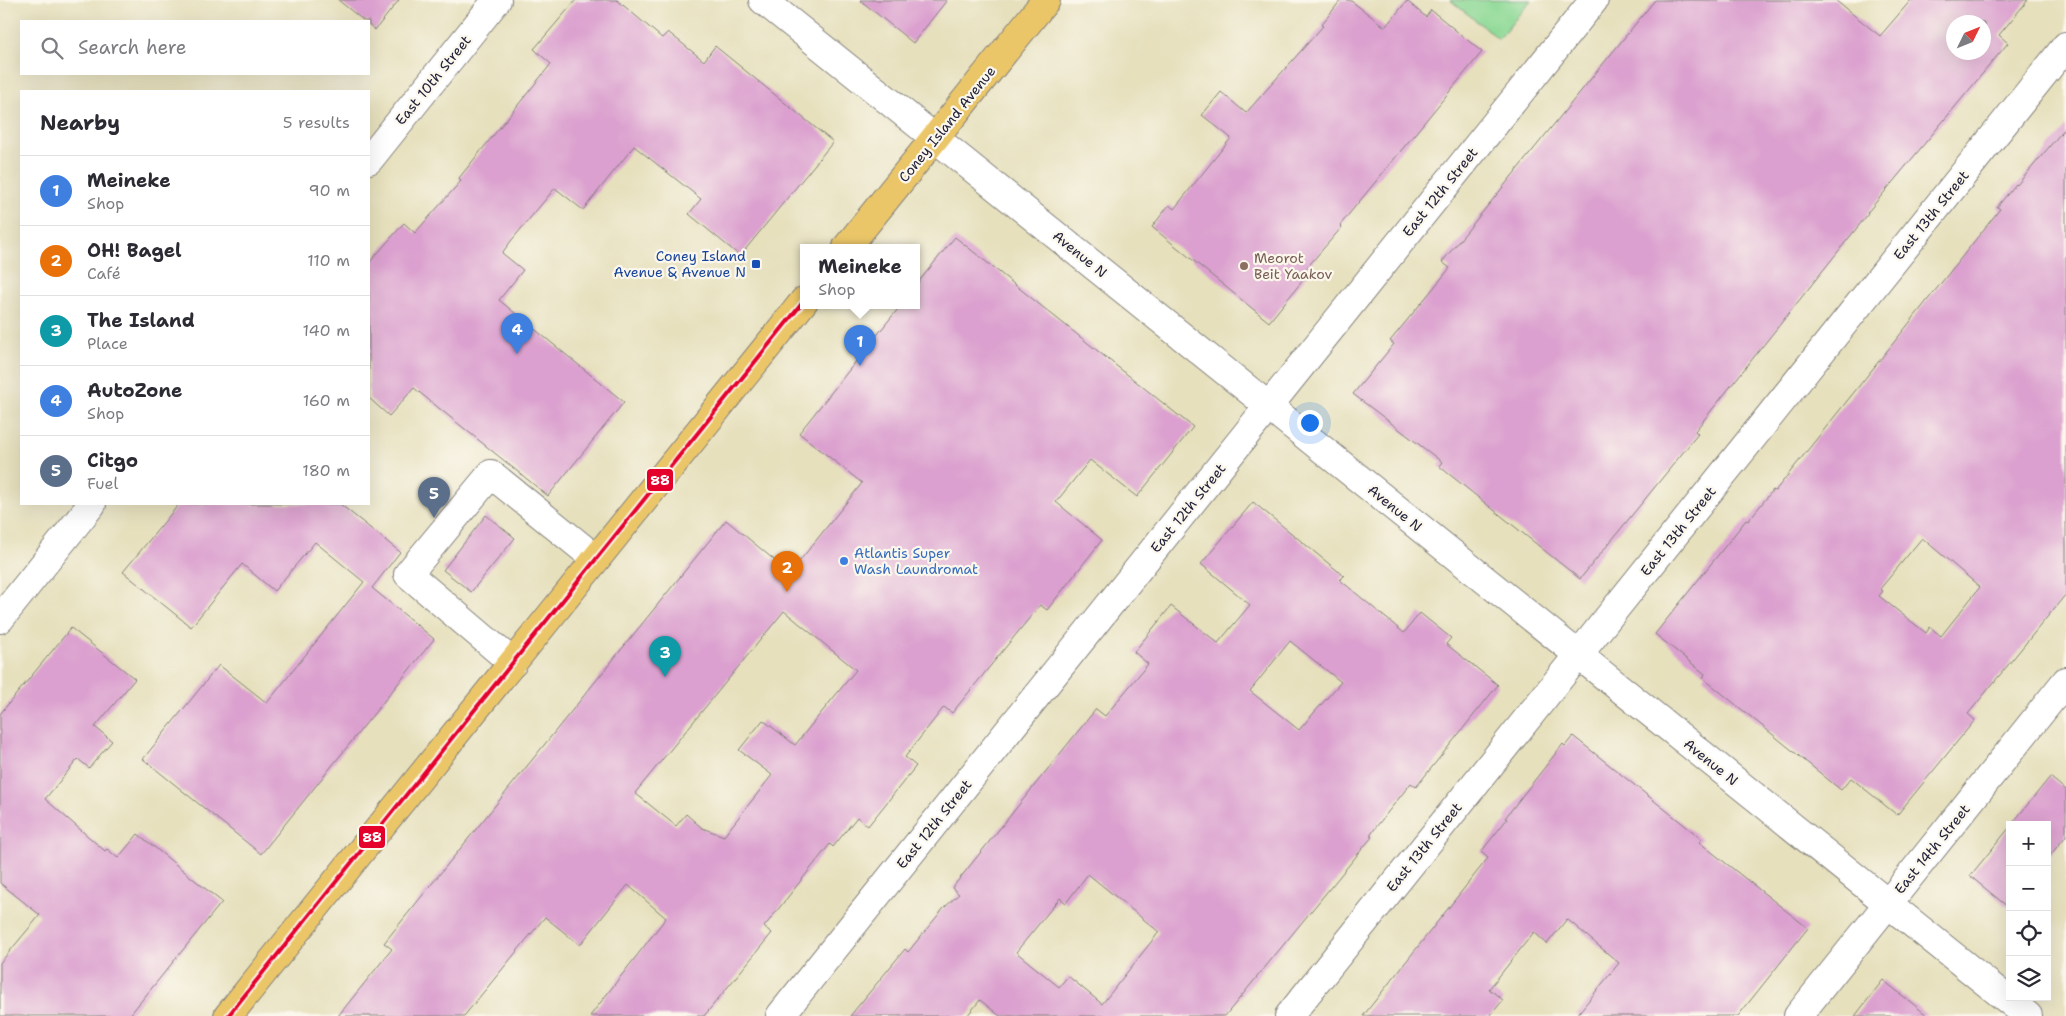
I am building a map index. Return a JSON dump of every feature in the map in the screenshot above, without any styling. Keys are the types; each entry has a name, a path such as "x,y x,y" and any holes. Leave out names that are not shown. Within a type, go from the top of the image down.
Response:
{"main road":[{"name":"Coney Island Avenue","path":"849,244 1046,0"},
{"path":"228,1016 800,306"}],"street":[{"name":"East 10th Street","path":"370,159 497,0"},
{"name":"Avenue N","path":"763,0 2028,1016"},
{"name":"East 12th Street","path":"780,1016 1594,0"},
{"name":"East 13th Street","path":"1289,1016 2066,46"},
{"path":"513,663 408,574 491,474 596,559"},
{"path":"0,619 91,505"},
{"name":"East 14th Street","path":"1798,1016 2066,681"}],"green space":[{"path":"1450,0 1531,0 1499,39"}],"building":[{"path":"338,0 399,0 375,30 370,26 370,20 363,20"},
{"path":"576,0 617,0 662,38 668,32 704,61 715,46 833,142 740,256 689,214 701,199 634,146 583,210 555,188 511,241 502,253 523,270 499,300 624,402 548,496 414,388 389,416 370,399 370,262 404,223 415,233 461,181 459,178 551,64 534,49"},
{"path":"860,0 947,0 913,43"},
{"path":"1341,0 1350,0 1385,27 1407,1 1426,17 1431,10 1482,52 1340,225 1342,227 1304,271 1308,274 1269,322 1152,227 1169,205 1174,209 1231,138 1202,115 1221,92 1246,113 1323,26 1321,25"},
{"path":"1655,0 1835,0 1880,36 1911,0 2028,0 1999,35 2008,43 1867,213 1695,431 1698,434 1580,579 1439,466 1442,462 1353,394 1394,344 1390,341 1450,268 1442,262"},
{"path":"2066,127 2066,594 1968,714 1975,720 1897,815 1851,778 1841,790 1703,678 1705,674 1655,634 1746,520 1748,521 1773,490 1775,491 2000,209 1997,207","holes":["1922,538 1980,587 1941,636 1930,627 1926,633 1879,596 1883,591 1880,589"]},
{"path":"955,237 1193,427 1137,497 1090,460 1056,502 1102,540 1047,610 1040,605 952,713 944,707 905,757 916,766 868,826 857,817 833,847 830,844 764,927 772,933 704,1016 590,1016 666,918 628,885 580,945 545,917 464,1016 338,1016 392,949 384,943 726,520 790,573 862,483 799,433 898,309 920,309 920,280","holes":["784,611 856,670 795,745 763,720 739,750 772,775 724,836 702,828 686,814 676,826 635,793"]},
{"path":"1253,502 1344,576 1340,580 1404,633 1420,613 1451,638 1446,644 1498,685 1416,787 1411,783 1376,827 1370,836 1372,837 1225,1016 1000,1016 980,1000 967,1016 850,1016 905,949 908,952 943,909 959,894 952,888 1096,709 1105,716 1148,664 1134,652 1171,606 1218,643 1250,605 1201,564","holes":["1290,641 1341,682 1299,730 1250,691","1088,874 1159,932 1102,1004 1068,976 1059,987 1016,952 1060,898 1066,903"]},
{"path":"178,505 341,505 400,552 372,588 434,639 261,854 143,759 219,665 267,703 364,582 315,542 274,591 242,564 191,627 123,572"},
{"path":"486,515 515,538 471,592 443,570"},
{"path":"71,628 135,679 95,727 112,741 89,768 78,759 45,799 105,851 107,849 118,858 138,834 222,902 129,1016 0,1016 0,963 40,915 0,883 0,714"},
{"path":"1573,736 1702,839 1699,842 1808,928 1738,1016 1576,1016 1619,963 1567,919 1547,944 1534,932 1489,989 1503,1000 1490,1016 1363,1016 1488,858 1481,852 1507,819 1505,818 1563,744 1565,746"},
{"path":"2050,777 2066,790 2066,836 2051,854 2051,821 2014,821"},
{"path":"2006,832 2006,905 1970,876"},
{"path":"1883,980 1928,1016 1855,1016"}],"transit line":[{"name":"88","path":"228,1016 800,306"}],"place":[{"name":"Coney Island Avenue & Avenue N","path":"756,264"},
{"name":"Meorot Beit Yaakov","path":"1244,266"},
{"name":"AutoZone","path":"517,354"},
{"name":"Meineke","path":"860,366"},
{"name":"Citgo","path":"434,518"},
{"name":"Atlantis Super Wash Laundromat","path":"844,561"},
{"name":"OH! Bagel","path":"787,592"},
{"name":"The Island","path":"665,677"}]}
